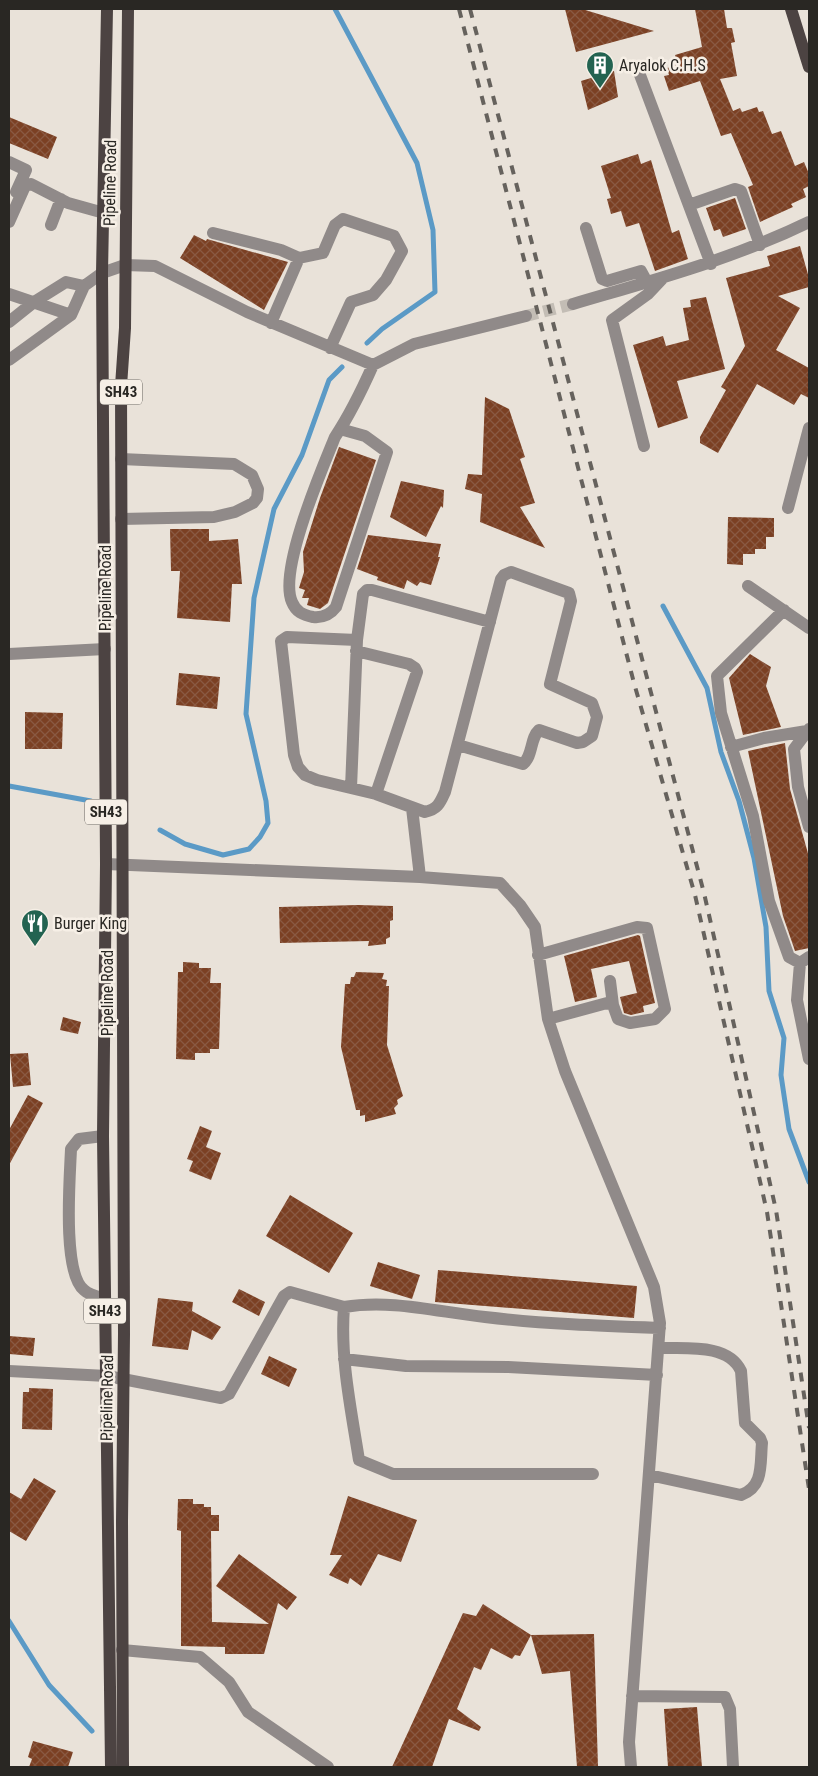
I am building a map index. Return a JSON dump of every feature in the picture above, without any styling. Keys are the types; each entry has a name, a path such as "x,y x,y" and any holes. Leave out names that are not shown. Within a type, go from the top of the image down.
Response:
{"main road":[{"name":"Pipeline Road","path":"107,9 102,273 106,864 103,1132 105,1299 117,1748 123,1767"},
{"name":"Pipeline Road","path":"111,1767 117,1748 122,1650 124,1128 121,386 125,328 128,9"},
{"path":"795,11 809,67"},
{"path":"103,1132 124,1128"}],"street":[{"path":"640,75 712,264"},
{"path":"9,162 26,170 9,208"},
{"path":"9,222 25,186 31,184 61,199 104,213"},
{"path":"690,205 735,189 741,191 760,245"},
{"path":"51,225 61,199"},
{"path":"213,234 281,250 299,258 323,253 335,225 343,218 394,236 402,251 386,280 373,295 351,302 330,348"},
{"path":"573,304 712,264 760,245 809,222"},
{"path":"586,228 602,279 607,281 641,272 647,282"},
{"path":"271,323 299,258"},
{"path":"9,360 71,315 84,286 102,273 125,265 155,266 271,323 373,366"},
{"path":"644,446 612,320 648,294 664,277"},
{"path":"9,322 34,302 66,282 84,286"},
{"path":"9,294 71,315"},
{"path":"340,429 366,436 387,452 336,607 330,614 324,616 304,616 291,601 291,577 300,524 335,437 340,429 352,413 373,366 414,344 526,316"},
{"path":"788,508 809,428"},
{"path":"121,459 234,464 252,475 258,489 257,498 253,503 235,512 214,517 121,519"},
{"path":"376,794 417,672 415,668 409,664 356,645 287,637 281,641 294,755 298,767 305,774 317,780 376,794 425,812 436,808 440,804 458,745 501,580 508,572 569,593 571,601 550,684 592,703 597,717 595,729 588,740 577,743 540,730 535,735 527,760 523,764 458,745"},
{"path":"748,586 809,628"},
{"path":"351,788 356,645 361,599 367,590 490,622"},
{"path":"784,610 717,676 720,713 753,816 769,901 789,957 805,960 797,1000 809,1059"},
{"path":"9,654 105,649"},
{"path":"731,747 764,738 808,730"},
{"path":"808,730 794,750 798,787 809,827"},
{"path":"412,808 420,877"},
{"path":"106,864 420,877 500,883 520,905 535,927 548,1019 565,1071 654,1287 660,1328 632,1696 629,1742 631,1767"},
{"path":"538,955 637,926 647,928 665,1009 655,1019 624,1022 618,1019 610,981"},
{"path":"548,1019 607,1003 614,1005"},
{"path":"103,1132 79,1140 72,1148 69,1228 71,1262 76,1280 84,1290 105,1299"},
{"path":"9,1371 107,1376 222,1398 229,1394 284,1296 290,1292 344,1307 365,1303 398,1305 486,1317 660,1328"},
{"path":"344,1307 342,1335 358,1460 393,1474 593,1474"},
{"path":"649,1475 740,1495 748,1492 759,1481 760,1438 745,1424 741,1371 738,1364 724,1352 659,1348"},
{"path":"345,1364 508,1367 657,1374"},
{"path":"122,1650 200,1657 229,1682 248,1712 328,1767"},
{"path":"632,1696 725,1697 730,1709 733,1767"}],"building":[{"path":"565,9 582,9 654,31 576,52"},
{"path":"695,9 724,9 727,28 732,28 735,42 731,43 737,76 720,79 733,111 740,108 742,112 757,107 759,112 763,111 772,134 781,131 795,166 804,162 809,174 809,186 803,189 806,197 791,204 793,207 760,222 748,187 753,185 731,133 721,136 700,81 669,91 664,76 669,75 667,68 674,66 672,60 676,59 675,55 702,47"},
{"name":"Aryalok C.H.S","path":"614,71 618,97 588,110 581,81"},
{"path":"9,117 57,137 48,159 9,143"},
{"path":"638,154 641,164 651,160 672,233 679,230 688,259 655,271 639,223 626,227 621,211 611,214 607,199 611,198 601,166"},
{"path":"735,198 746,229 723,237 720,229 714,231 706,208"},
{"path":"194,235 206,241 207,239 288,262 264,310 180,258"},
{"path":"800,246 809,278 809,287 778,296 800,308 776,350 809,368 809,398 801,394 794,405 757,384 718,453 700,443 700,437 726,390 721,387 745,346 726,278 770,266 767,256"},
{"path":"706,297 725,369 677,381 688,418 658,428 633,345 663,336 666,346 689,340 683,308 691,307 690,300"},
{"path":"485,397 509,409 525,457 520,459 535,503 520,507 545,548 480,522 482,494 465,489 468,474 482,475"},
{"path":"339,447 376,460 328,603 320,609 307,605 309,598 302,598 305,590 299,588 304,572 303,552"},
{"path":"401,481 444,490 443,508 441,506 426,537 390,517"},
{"path":"728,517 774,518 774,537 766,537 766,549 755,549 755,554 743,554 743,565 727,564"},
{"path":"170,529 209,529 209,541 238,539 242,584 232,584 230,622 177,618 180,571 171,571"},
{"path":"368,535 441,544 438,557 440,557 431,585 420,582 417,586 407,580 404,589 377,580 378,577 357,569"},
{"path":"750,654 771,667 766,686 781,727 743,735 729,678"},
{"path":"179,673 220,677 217,709 176,705"},
{"path":"25,712 63,713 62,749 25,749"},
{"path":"785,743 790,789 809,857 809,948 795,951 783,916 748,751"},
{"path":"393,906 393,920 390,921 390,937 386,939 386,944 368,946 369,941 280,943 279,907"},
{"path":"640,936 655,1003 643,1006 644,1012 631,1015 624,1013 620,997 637,993 629,961 591,969 597,997 575,1002 564,956"},
{"path":"183,962 199,963 199,968 211,968 210,983 221,983 219,1049 210,1049 210,1053 195,1053 195,1060 176,1059 178,972 183,972"},
{"path":"356,972 384,973 382,979 387,980 386,986 389,986 387,1045 403,1096 397,1100 398,1104 394,1108 396,1114 365,1122 365,1115 360,1116 360,1110 356,1110 341,1047 345,984 350,984 351,977 354,977"},
{"path":"63,1017 81,1022 78,1034 60,1030"},
{"path":"28,1053 31,1085 13,1087 10,1054"},
{"path":"28,1095 43,1103 9,1165 9,1130"},
{"path":"200,1126 212,1131 206,1147 221,1153 211,1180 189,1171 193,1161 187,1159"},
{"path":"290,1195 353,1233 329,1273 266,1236"},
{"path":"378,1262 420,1275 412,1299 370,1286"},
{"path":"438,1270 637,1286 634,1318 435,1302"},
{"path":"239,1289 265,1302 259,1316 232,1302"},
{"path":"158,1298 193,1302 192,1311 221,1327 212,1340 192,1330 188,1350 152,1346"},
{"path":"9,1336 35,1338 33,1356 9,1354"},
{"path":"269,1356 297,1369 289,1387 261,1374"},
{"path":"29,1388 53,1389 52,1430 22,1429 23,1392 29,1392"},
{"path":"34,1478 56,1491 26,1541 9,1531 9,1492 21,1499"},
{"path":"348,1496 417,1520 401,1562 378,1554 361,1586 350,1578 348,1584 329,1575 342,1555 330,1555"},
{"path":"178,1499 193,1499 193,1504 204,1504 204,1507 211,1507 211,1515 219,1515 219,1531 211,1531 212,1622 269,1624 216,1586 239,1554 297,1597 287,1610 278,1603 264,1654 225,1654 225,1647 181,1646 181,1531 177,1530"},
{"path":"483,1604 531,1635 520,1656 515,1655 512,1659 491,1648 481,1670 474,1667 457,1709 481,1727 479,1731 449,1719 432,1767 392,1767 463,1613 476,1616"},
{"path":"594,1634 598,1767 577,1767 570,1671 542,1674 531,1635"},
{"path":"697,1707 702,1767 668,1767 664,1709"},
{"path":"33,1741 73,1752 68,1767 29,1767 32,1759 28,1757"}],"waterway":[{"path":"335,9 417,163 433,230 435,292 382,329 367,343"},
{"path":"160,830 185,844 223,855 249,849 260,837 268,823 266,801 246,714 254,598 274,509 302,455 329,380 342,367"},
{"path":"663,606 707,688 721,752 739,801 754,858 766,927 769,991 784,1038 781,1075 789,1129 809,1182"},
{"path":"9,786 91,801"},
{"path":"9,1621 49,1685 92,1731"}],"tunnel":[{"path":"526,316 573,304"}],"railway":[{"path":"459,9 634,683 695,895 767,1212 809,1489"},
{"path":"470,9 704,893 776,1210 809,1428"}],"place":[{"name":"Aryalok C.H.S","path":"600,89"},
{"name":"Burger King","path":"35,947"}]}
